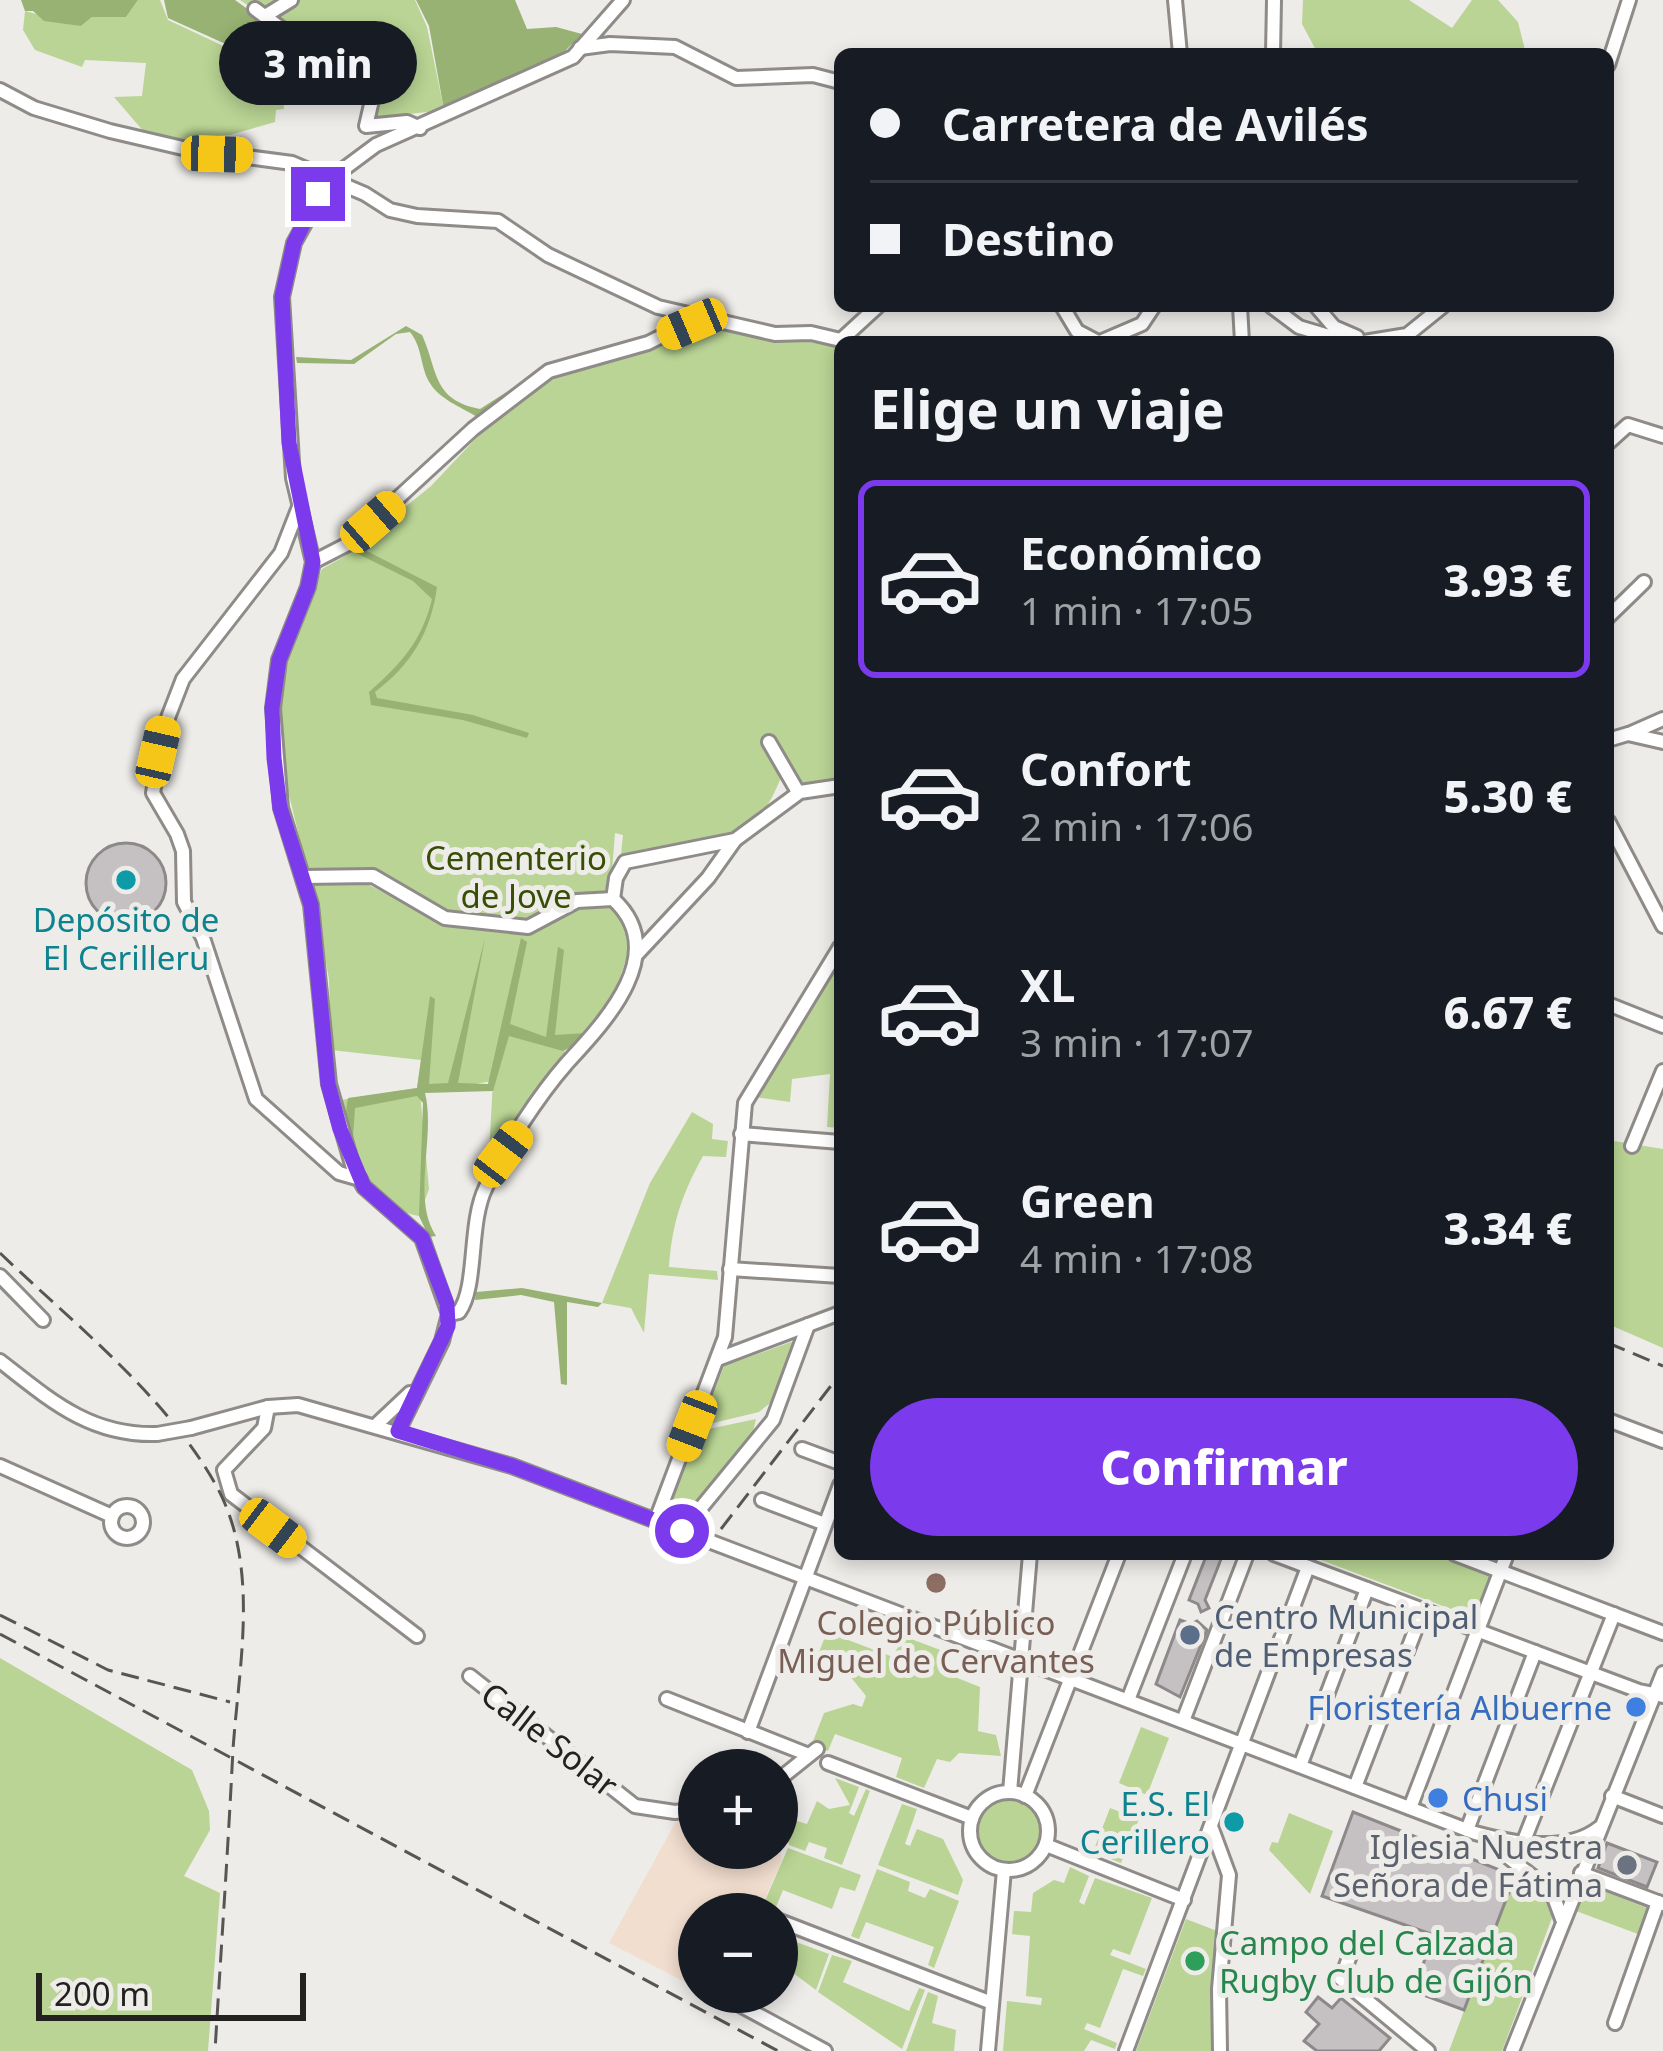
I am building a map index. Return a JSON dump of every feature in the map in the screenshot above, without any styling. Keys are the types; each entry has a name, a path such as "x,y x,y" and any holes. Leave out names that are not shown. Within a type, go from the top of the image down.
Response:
{"street":[{"path":"291,0 260,13 373,96 366,126 407,122 420,128"},
{"path":"360,1179 328,1084 318,944 280,808 272,708 279,660 313,562 289,443 282,297 294,243 329,180 376,145 572,57 623,0"},
{"path":"1175,0 1179,48"},
{"path":"1273,48 1274,0"},
{"path":"1613,48 1629,0"},
{"path":"580,48 610,44 675,47 736,78 813,75 834,80"},
{"path":"0,90 34,108 110,130 187,149 292,163 390,210 498,220 548,255 696,319 775,334 811,333 834,338"},
{"path":"850,336 872,312"},
{"path":"1066,312 1077,331 1087,336"},
{"path":"1113,336 1142,324 1150,312"},
{"path":"1279,312 1299,327 1329,336"},
{"path":"1321,312 1334,327 1352,336"},
{"path":"1403,336 1435,312"},
{"path":"313,562 348,544 473,429 549,371 648,343 696,319"},
{"path":"1614,438 1628,425 1663,436"},
{"path":"300,506 281,553 183,679 164,728 153,793 177,834 184,902 203,938 256,1099 339,1173 360,1179 422,1238 449,1314 442,1341 415,1388 398,1431"},
{"path":"1614,610 1644,582"},
{"path":"1614,738 1663,719"},
{"path":"1628,734 1663,742"},
{"path":"769,742 798,792"},
{"path":"449,1314 459,1312 468,1294 470,1251 483,1191 503,1154 567,1064 607,1019 637,954 708,878 735,840 798,792 834,787"},
{"path":"1614,832 1663,926"},
{"path":"637,954 634,923 613,899 616,878 625,862 735,840"},
{"path":"303,877 373,876 446,918 527,928 577,901 613,899"},
{"path":"675,1528 725,1336 750,1091 834,957"},
{"path":"1614,1006 1663,1026"},
{"path":"1632,1146 1663,1071"},
{"path":"742,1134 834,1142"},
{"path":"730,1269 834,1276"},
{"path":"0,1276 43,1319"},
{"path":"718,1359 834,1315"},
{"path":"675,1528 773,1420 808,1324"},
{"path":"725,1336 748,1348"},
{"path":"0,1361 86,1423 121,1434 157,1434 268,1407 298,1406 398,1431 512,1466 1183,1721 1245,1739 1300,1766 1471,1831 1535,1843 1584,1838 1599,1828"},
{"path":"376,1425 415,1388"},
{"path":"268,1407 264,1428 224,1470 231,1494 417,1636"},
{"path":"1614,1422 1663,1441"},
{"path":"802,1449 834,1460"},
{"path":"0,1466 112,1516"},
{"path":"762,1500 825,1524"},
{"path":"748,1732 834,1501"},
{"path":"1010,1792 1029,1560"},
{"path":"1025,1796 1113,1560"},
{"path":"1128,1700 1183,1560"},
{"path":"1183,1721 1245,1560"},
{"path":"1290,1560 1658,1695"},
{"path":"1471,1560 1663,1633"},
{"path":"1410,1808 1505,1560"},
{"path":"1126,2051 1308,1567"},
{"path":"1300,1766 1367,1589"},
{"path":"1355,1787 1423,1610"},
{"path":"1535,1843 1525,1838 1614,1614"},
{"path":"1471,1831 1535,1652"},
{"path":"1512,2051 1663,1673"},
{"name":"Calle Solar","path":"470,1676 635,1806 678,1812"},
{"path":"667,1699 813,1752 798,1764"},
{"path":"828,1763 972,1818"},
{"path":"1010,1792 1025,1796 1042,1811 1046,1845 1030,1865 1004,1870 975,1852 972,1818 987,1799 1010,1792"},
{"path":"1612,1796 1663,1816"},
{"path":"1213,1828 1229,1875 1219,1989 1220,2051"},
{"path":"1471,1831 1534,1874 1557,1883 1580,1873 1660,1903 1615,2023"},
{"path":"1557,1842 1573,1851 1580,1873"},
{"path":"1535,1843 1529,1855 1534,1874 1556,1898 1562,1920"},
{"path":"1046,1845 1184,1900"},
{"path":"988,2051 1004,1870"},
{"path":"798,1928 992,2003"},
{"path":"1354,1946 1341,1979 1428,2051"},
{"path":"755,2013 825,2051"}],"shaded area":[{"path":"678,1818 678,1869 778,1869 767,1893 678,1893 678,1978 609,1943"}],"green space":[{"path":"21,0 138,0 126,17 92,17 81,26 44,21 33,11 25,11"},
{"path":"138,0 160,0 168,20 260,63 283,61 284,109 276,110 275,122 230,135 198,136 185,143 145,133 114,97 142,96 146,63 85,60 82,67 35,50 23,30 25,11 81,26 92,17 126,17"},
{"path":"164,0 235,0 309,54 261,60 168,18"},
{"path":"240,0 415,0 427,27 444,110 374,118 381,92"},
{"path":"416,0 515,0 527,29 556,27 582,34 561,55 444,110 429,26"},
{"path":"1303,0 1409,0 1452,28 1472,0 1498,0 1518,22 1524,48 1315,48 1302,24"},
{"name":"Cementerio de Jove","path":"715,324 834,345 834,783 802,784 784,771 755,819 700,843 621,854 623,835 615,833 610,896 570,894 569,906 525,924 445,914 349,871 307,868 282,767 282,665 322,569 431,486 481,433 569,370"},
{"path":"406,326 422,335 439,382 464,405 480,409 528,378 477,417 433,387 410,332 396,334 354,364 297,363 296,357 351,360"},
{"path":"357,546 437,587 430,619 417,646 375,692 377,698 473,715 529,733 527,738 463,720 371,705 369,692 409,651 432,599 413,581 352,551"},
{"path":"311,882 363,882 440,921 520,931 600,901 620,909 633,939 601,1018 592,1031 564,1051 568,1055 488,1171 493,1081 420,1093 429,1189 419,1216 400,1210 372,1188 355,1155 341,1100 417,1088 421,1060 331,1050 329,979"},
{"path":"485,938 458,1083 488,1084 521,938 527,942 510,1024 546,1037 558,947 564,950 555,1035 586,1033 587,1038 563,1051 509,1036 493,1091 425,1093 425,1204 436,1236 429,1237 419,1216 423,1103 417,1096 355,1108 353,1137 346,1118 348,1098 417,1088 430,996 435,999 429,1084 448,1083"},
{"path":"834,957 834,1128 827,1127 830,1074 792,1079 790,1102 748,1096"},
{"path":"692,1112 713,1124 712,1139 728,1141 726,1157 703,1156 684,1196 669,1267 717,1271 718,1280 649,1274 644,1333 631,1308 602,1303 650,1183"},
{"path":"1614,1141 1663,1149 1663,1348 1614,1327"},
{"path":"522,1288 602,1303 598,1307 567,1302 567,1385 561,1384 554,1302 521,1295 475,1300 476,1292"},
{"path":"795,1344 779,1396 759,1412 701,1426 724,1366"},
{"path":"756,1419 750,1444 693,1509 672,1501 699,1431"},
{"path":"1321,1560 1453,1560 1491,1577 1479,1612 1472,1617"},
{"path":"827,1632 893,1657 903,1636 951,1654 945,1673 980,1687 978,1731 996,1735 1001,1756 959,1753 950,1762 937,1759 924,1788 896,1777 902,1758 835,1734 828,1751 812,1744 824,1713 853,1704 862,1707 866,1696 841,1665 817,1657"},
{"path":"0,1658 192,1770 209,1811 210,1830 184,1876 220,1893 208,2051 0,2051"},
{"path":"1141,1727 1169,1738 1147,1795 1119,1783"},
{"path":"835,1778 859,1787 849,1813 854,1816 866,1789 870,1791 842,1865 824,1858 827,1848 809,1842 805,1851 798,1848 798,1821 807,1824 817,1801 829,1809 850,1805"},
{"path":"1009,1799 1032,1808 1041,1831 1032,1854 1009,1863 986,1854 977,1831 986,1808"},
{"path":"902,1804 917,1809 905,1844 910,1846 917,1829 943,1839 963,1880 958,1895 878,1865"},
{"path":"1110,1808 1139,1819 1121,1863 1093,1852"},
{"path":"1289,1813 1333,1831 1310,1894 1269,1850 1272,1842 1278,1843"},
{"path":"798,1852 861,1875 855,1891 840,1887 832,1909 798,1893 768,1893 779,1869 798,1869"},
{"path":"1070,1867 1089,1876 1079,1902 1084,1905 1095,1878 1152,1898 1130,1955 1113,1949 1110,1955 1146,1969 1143,1976 1123,1969 1100,2028 1087,2023 1084,2029 1117,2043 1115,2049 1091,2040 1084,2051 1003,2051 1007,2001 1041,2005 1042,1998 1026,1996 1030,1936 1012,1934 1014,1911 1031,1912 1033,1893 1054,1880 1064,1883"},
{"path":"877,1869 910,1882 908,1891 925,1898 930,1889 959,1901 934,1968 928,1965 934,1947 866,1922 859,1939 851,1936"},
{"path":"1515,1874 1548,1900 1552,1918 1502,2051 1449,2051"},
{"path":"1588,1885 1647,1908 1638,1934 1576,1911"},
{"name":"Campo del Calzada Rugby Club de Gijón","path":"1186,1919 1225,1934 1214,2051 1136,2051"},
{"path":"798,1943 829,1954 816,1990 798,1977"},
{"path":"832,1955 852,1961 843,1982 909,2011 919,1988 925,1990 902,2049 818,1992"},
{"path":"928,1992 938,1996 932,2023 956,2030 954,2051 906,2051"}],"building":[{"name":"Depósito de El Cerilleru","path":"126,843 155,854 166,883 155,912 126,923 97,912 86,883 97,854"},
{"path":"1205,1560 1221,1560 1205,1600 1209,1608 1201,1612 1189,1600"},
{"path":"1180,1620 1197,1621 1207,1630 1180,1697 1156,1684"},
{"path":"1353,1812 1515,1876 1464,2010 1413,1991 1434,1935 1322,1896"},
{"name":"Iglesia Nuestra Señora de Fátima","path":"1607,1843 1657,1862 1647,1887 1598,1868"},
{"path":"1318,1997 1332,2008 1341,1998 1390,2038 1379,2051 1317,2051 1304,2041 1319,2024 1306,2012"}],"railway":[{"path":"0,1253 146,1392 196,1453 230,1518 243,1583 243,1616 215,2051"},
{"path":"1614,1346 1663,1366"},
{"path":"721,1529 834,1382"},
{"path":"0,1615 108,1670 230,1702"},
{"path":"0,1634 778,2051"}],"place":[{"name":"Depósito de El Cerilleru","path":"126,880"},
{"name":"Colegio Público Miguel de Cervantes","path":"936,1583"},
{"name":"Centro Municipal de Empresas","path":"1190,1635"},
{"name":"Floristería Albuerne","path":"1636,1707"},
{"name":"Chusi","path":"1438,1798"},
{"name":"E.S. El Cerillero","path":"1234,1822"},
{"name":"Iglesia Nuestra Señora de Fátima","path":"1627,1865"},
{"name":"Campo del Calzada Rugby Club de Gijón","path":"1195,1961"}],"route":[{"path":"318,194 294,243 282,297 293,478 313,562 279,660 272,708 274,758 280,808 311,905 318,944 328,1084 340,1129 364,1187 422,1238 449,1314 448,1326 398,1431 512,1466 682,1531"}]}
